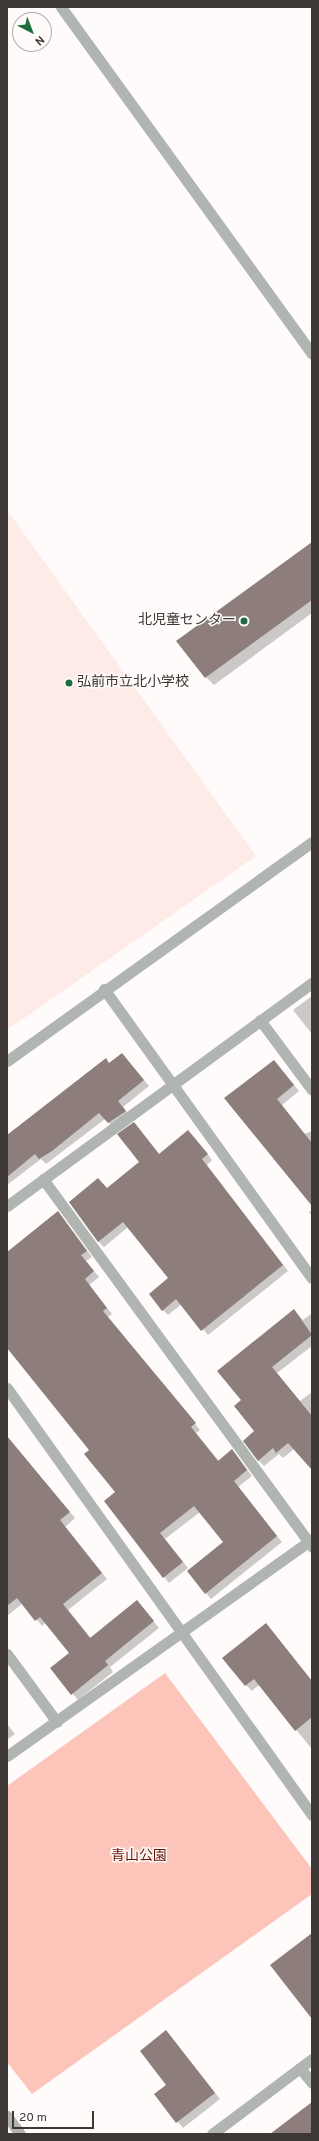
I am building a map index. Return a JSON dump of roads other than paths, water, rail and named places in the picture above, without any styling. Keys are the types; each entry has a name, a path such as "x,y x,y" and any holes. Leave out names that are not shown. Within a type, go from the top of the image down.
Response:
{"street":[{"path":"61,7 312,354"},
{"path":"7,1061 104,989 312,842"},
{"path":"7,1206 171,1083 312,983"},
{"path":"104,989 312,1278"},
{"path":"260,1020 312,1090"},
{"path":"7,1756 311,1542 43,1179"},
{"path":"7,1388 312,1815"},
{"path":"7,1654 57,1722"},
{"path":"212,2134 312,2059"},
{"path":"300,2068 312,2083"},
{"path":"7,2116 20,2134"}],"place":[{"name":"北児童センター","path":"244,621"},
{"name":"弘前市立北小学校","path":"69,683"}],"park label":[{"name":"青山公園","path":"139,1857"}]}
